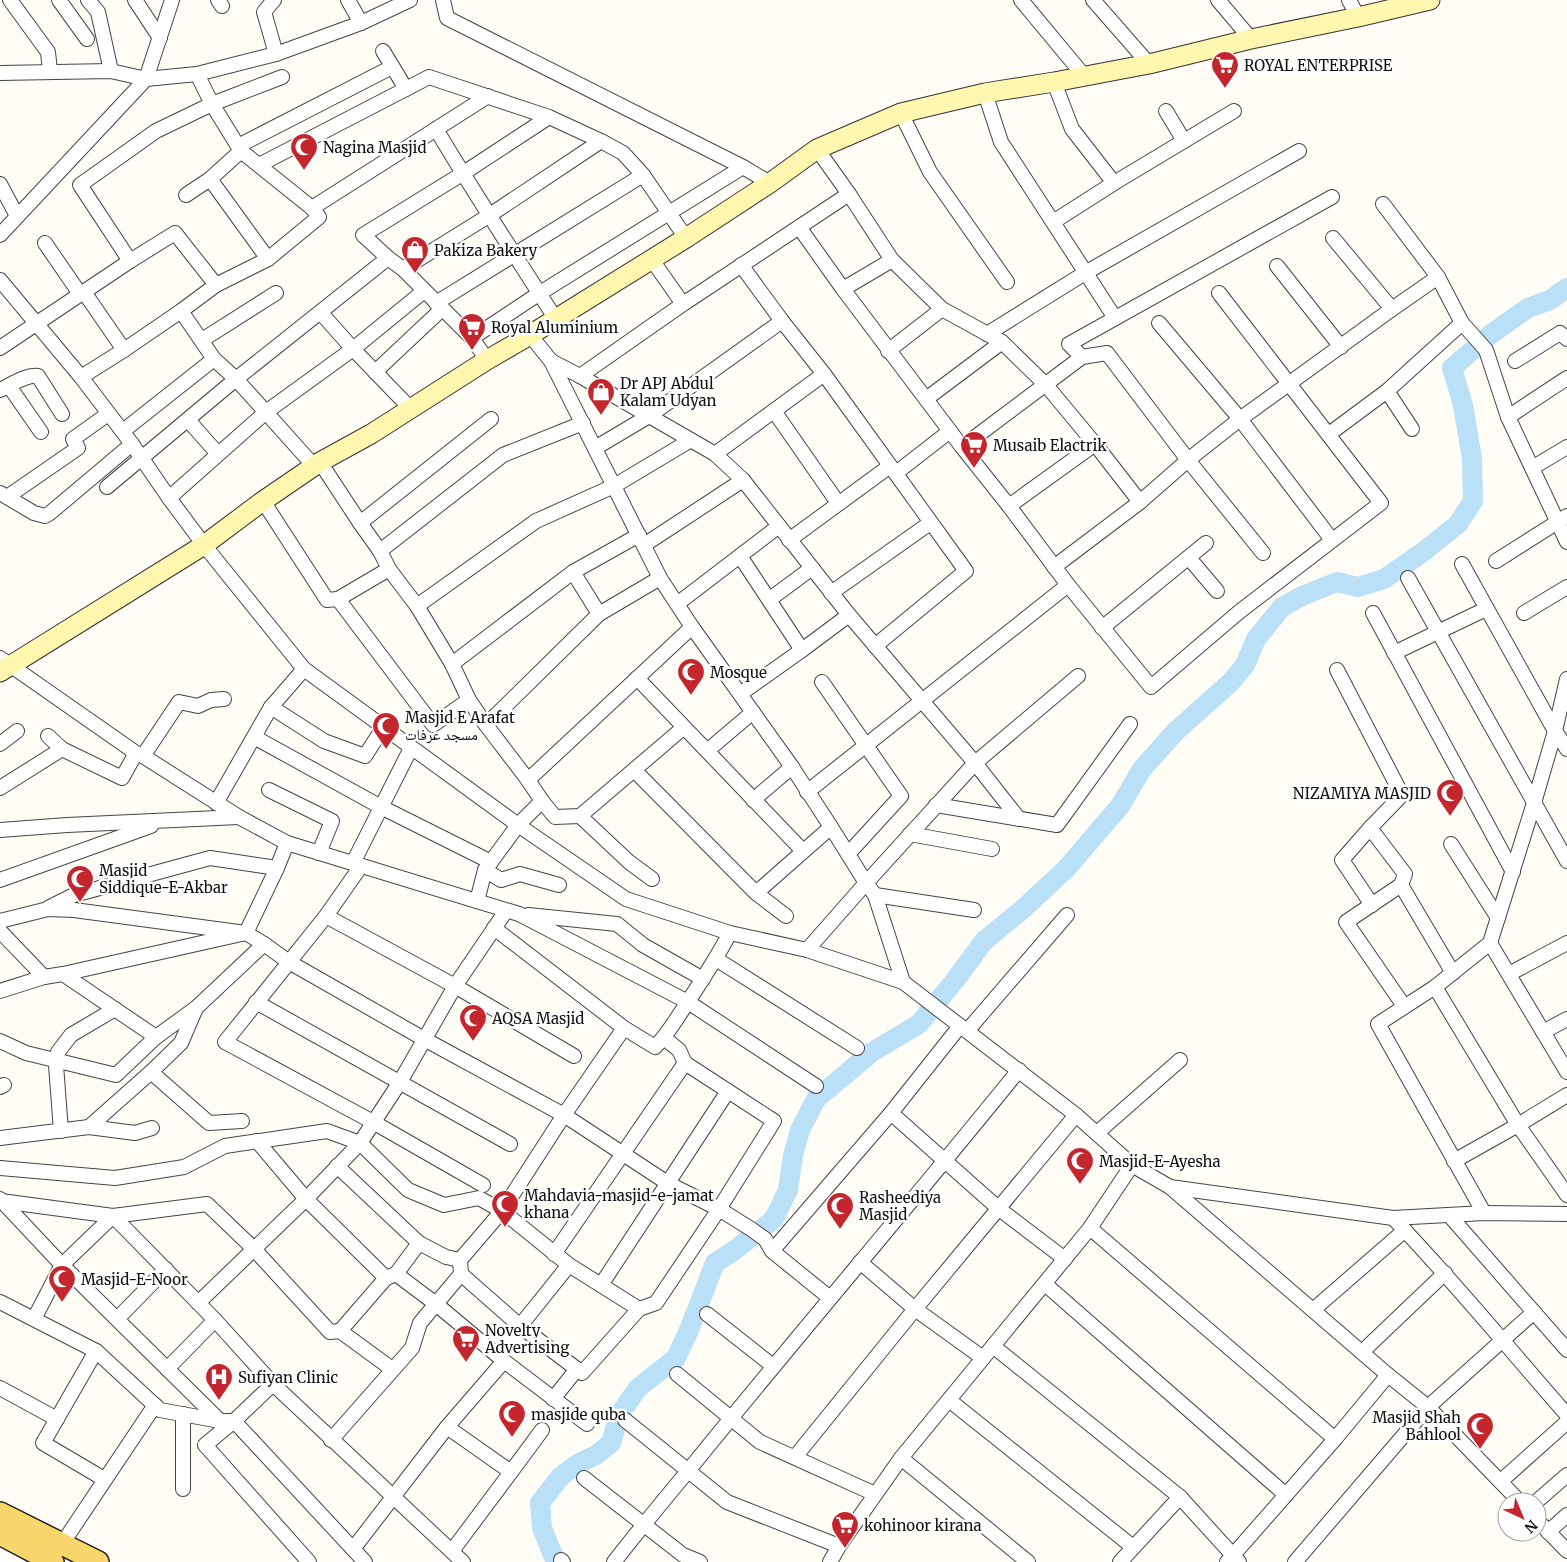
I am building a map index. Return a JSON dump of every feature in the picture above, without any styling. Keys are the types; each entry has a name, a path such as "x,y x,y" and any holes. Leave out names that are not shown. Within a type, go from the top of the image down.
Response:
{"main road":[{"path":"4,665 204,545 317,464 372,434 487,360 652,260 770,183 817,149 901,113 985,93 1149,64 1251,39 1430,0"},
{"path":"2,1523 55,1556 98,1562"}],"street":[{"path":"10,0 48,52 50,71"},
{"path":"59,0 87,39"},
{"path":"88,0 98,12 111,71"},
{"path":"135,0 160,38"},
{"path":"0,235 146,79 172,0"},
{"path":"274,0 264,12 276,54"},
{"path":"348,0 361,23"},
{"path":"0,73 111,71 146,79 197,74 276,54 361,23 410,0"},
{"path":"443,0 446,18 743,167 770,183"},
{"path":"1021,0 1086,76"},
{"path":"1093,0 1149,64"},
{"path":"1218,0 1251,39"},
{"path":"1349,0 1358,17"},
{"path":"383,51 406,89"},
{"path":"186,195 210,179 240,148 392,67"},
{"path":"81,377 124,350 216,285 268,258 319,217 312,208 240,148 212,104 197,74"},
{"path":"130,261 80,185 156,131 212,104 282,77"},
{"path":"259,165 429,77 549,117 623,153 643,175 686,238"},
{"path":"1054,82 1072,128 1114,183"},
{"path":"985,93 1001,142 1115,318"},
{"path":"312,208 488,96"},
{"path":"1166,111 1184,141"},
{"path":"1053,222 1234,111"},
{"path":"901,113 930,172 1007,282"},
{"path":"487,360 472,338 403,269 363,235 462,174 549,117"},
{"path":"436,129 462,174 555,318"},
{"path":"403,269 490,215 600,141"},
{"path":"817,149 892,260 942,309 1002,342 1046,385 1140,502"},
{"path":"987,334 1086,273 1298,152"},
{"path":"472,338 540,293 743,167"},
{"path":"375,372 439,306 515,255 643,175"},
{"path":"210,179 268,258"},
{"path":"0,184 17,216"},
{"path":"580,376 683,304 849,194"},
{"path":"1082,357 1069,344 1332,196"},
{"path":"1383,204 1438,278 1466,326 1486,350 1508,417 1532,468 1562,519 1567,542"},
{"path":"799,227 962,448 1102,628 1151,687 1239,612 1381,503 1219,293"},
{"path":"0,348 130,261 176,233 216,285"},
{"path":"1333,238 1392,309"},
{"path":"45,242 124,350"},
{"path":"107,487 143,459 236,379 388,258"},
{"path":"652,260 683,304"},
{"path":"843,289 892,260"},
{"path":"742,265 782,321 824,374 966,572 875,646"},
{"path":"1277,266 1341,347"},
{"path":"1054,567 1140,502 1188,460 1240,419 1438,278"},
{"path":"0,280 81,377 123,431 204,545 304,669 410,748 626,899 730,933 807,950 904,982 1076,1115 1132,1165 1170,1187 1388,1375 1428,1407 1510,1492"},
{"path":"169,498 266,412 353,349 424,291"},
{"path":"202,340 276,293"},
{"path":"888,350 942,309"},
{"path":"181,311 214,358 317,464 380,551 389,569 417,606 452,664 469,700 486,726 555,817 580,816 683,728"},
{"path":"321,313 411,409"},
{"path":"595,448 649,416 782,321"},
{"path":"1159,323 1240,419 1332,540"},
{"path":"1329,434 1386,392 1466,326"},
{"path":"1515,361 1565,333"},
{"path":"530,335 551,361 660,578 792,767 875,895 904,982"},
{"path":"926,399 1002,342"},
{"path":"962,448 1082,357 1107,353 1188,460 1263,553"},
{"path":"123,431 214,358"},
{"path":"551,361 715,454 744,480 831,593 975,763 1019,818"},
{"path":"715,454 824,374"},
{"path":"41,432 5,388 27,377 38,376 62,414"},
{"path":"1508,417 1567,378"},
{"path":"1386,392 1412,429"},
{"path":"774,411 838,503"},
{"path":"108,414 73,439 78,448 4,495 34,513 45,516 132,444"},
{"path":"360,523 490,419"},
{"path":"188,420 218,454"},
{"path":"380,551 503,455 582,423"},
{"path":"789,540 838,503 950,431"},
{"path":"417,606 536,521 614,486 691,440"},
{"path":"1009,506 1094,444"},
{"path":"1532,468 1567,448"},
{"path":"452,664 573,572 641,540 744,480"},
{"path":"263,501 327,600 338,598 389,569"},
{"path":"1496,561 1562,519"},
{"path":"831,593 930,522"},
{"path":"677,604 779,526"},
{"path":"1102,628 1206,543"},
{"path":"740,556 802,650"},
{"path":"1189,558 1217,591"},
{"path":"1462,564 1555,731 1567,749"},
{"path":"770,599 812,568"},
{"path":"573,572 599,614"},
{"path":"486,726 599,614 660,578"},
{"path":"1408,578 1567,861"},
{"path":"808,792 1068,585"},
{"path":"1524,613 1567,587"},
{"path":"338,598 433,725 469,700"},
{"path":"1394,653 1486,608"},
{"path":"1373,613 1512,872"},
{"path":"740,694 849,615"},
{"path":"528,780 692,626"},
{"path":"4,665 216,803 287,843 513,913 688,1002 816,1086"},
{"path":"216,803 271,707 304,669"},
{"path":"1336,670 1402,795 1342,860 1372,904"},
{"path":"807,950 975,763 1078,676"},
{"path":"637,678 803,851"},
{"path":"1484,1214 1378,1024 1435,987 1490,943 1555,731 1567,679"},
{"path":"822,682 901,796 848,854"},
{"path":"48,736 62,748 122,778 179,702 198,706 211,700 224,699"},
{"path":"271,707 324,741 365,756 383,728"},
{"path":"708,751 753,712"},
{"path":"936,805 1057,825 1130,724"},
{"path":"0,744 17,730"},
{"path":"254,737 488,866 502,880 520,874 559,885"},
{"path":"0,788 62,748"},
{"path":"410,748 381,807 357,865 326,916 225,1042 374,1122 483,1185"},
{"path":"753,800 792,767"},
{"path":"634,770 756,893 786,916"},
{"path":"269,790 332,821 319,853"},
{"path":"477,901 488,866 518,825 542,802"},
{"path":"580,816 629,862 652,879"},
{"path":"0,830 239,817"},
{"path":"0,880 166,820"},
{"path":"756,893 832,827"},
{"path":"1370,828 1404,874 1401,885 1346,922 1404,1006"},
{"path":"910,834 992,849"},
{"path":"246,933 287,843"},
{"path":"1450,844 1498,918"},
{"path":"0,921 48,909 74,895 210,858 277,868"},
{"path":"1401,885 1453,973"},
{"path":"875,895 974,910"},
{"path":"48,909 74,910 246,933 289,962 564,1115 668,1184 719,1209 751,1228 830,1298"},
{"path":"198,1302 306,1199 360,1143 400,1082 424,1038 494,928 513,913 617,924 643,945 703,979"},
{"path":"769,1245 891,1113 964,1028 1067,915"},
{"path":"326,916 456,986 574,1056"},
{"path":"494,928 624,1028 655,1047 664,1038 688,1002 716,959 730,933"},
{"path":"0,931 5,945 44,977"},
{"path":"0,991 44,977 246,933"},
{"path":"1490,943 1567,1072"},
{"path":"1509,974 1567,943"},
{"path":"0,1041 26,1052 116,1075 156,1037 196,1008 264,944"},
{"path":"716,959 857,1048"},
{"path":"63,974 156,1037"},
{"path":"1435,987 1518,1125 1567,1196"},
{"path":"256,1002 510,1144"},
{"path":"88,1127 181,1043 196,1008"},
{"path":"61,1130 56,1060 58,1052 70,1035 115,1010"},
{"path":"1544,1032 1567,1019"},
{"path":"331,1440 412,1348 420,1323 461,1274 460,1260 502,1211 564,1115 624,1028"},
{"path":"461,1274 520,1326 582,1373 639,1309 656,1302 719,1209 774,1121 686,1063 679,1050 664,1038"},
{"path":"1097,1134 1180,1060"},
{"path":"554,1254 686,1063"},
{"path":"614,1562 731,1417 946,1161 1019,1070"},
{"path":"151,1072 209,1123 242,1121"},
{"path":"601,1286 728,1091"},
{"path":"1454,1161 1567,1095"},
{"path":"891,1113 998,1208 1065,1259"},
{"path":"795,1457 1076,1115"},
{"path":"0,1138 88,1127 135,1133 152,1128"},
{"path":"0,1168 115,1178 184,1167 225,1146 327,1131 360,1143 408,1190 444,1204 479,1198 502,1211 554,1254 639,1309"},
{"path":"257,1141 306,1199 391,1276 436,1304 504,1362 587,1424"},
{"path":"830,1562 839,1546 901,1458 1090,1228 1132,1165"},
{"path":"338,1166 420,1243 446,1257 460,1260"},
{"path":"1170,1187 1393,1218 1484,1214 1564,1218"},
{"path":"0,1201 113,1216 207,1204 253,1248 330,1332 340,1331 420,1243"},
{"path":"0,1201 220,1421"},
{"path":"1449,1215 1567,1350"},
{"path":"34,1319 62,1265 113,1216"},
{"path":"113,1216 216,1320 273,1384 463,1562"},
{"path":"1393,1218 1445,1273 1501,1341 1567,1415"},
{"path":"1090,1228 1335,1439"},
{"path":"1313,1310 1405,1230"},
{"path":"860,1262 915,1309 983,1358"},
{"path":"520,1326 569,1264"},
{"path":"117,1319 166,1269"},
{"path":"1362,1352 1445,1273"},
{"path":"1045,1284 1286,1495"},
{"path":"0,1302 96,1351 160,1410 220,1421 234,1420"},
{"path":"1295,1562 1428,1407 1534,1312"},
{"path":"707,1314 773,1366"},
{"path":"167,1369 216,1320"},
{"path":"340,1331 392,1369"},
{"path":"993,1346 1180,1498 1233,1560 1388,1375"},
{"path":"96,1351 43,1443 104,1480"},
{"path":"353,1549 447,1427 504,1362"},
{"path":"553,1399 577,1369"},
{"path":"676,1374 760,1442 875,1494"},
{"path":"273,1384 205,1445 309,1562"},
{"path":"0,1388 57,1419"},
{"path":"949,1400 1133,1547"},
{"path":"55,1556 155,1405"},
{"path":"182,1490 183,1414"},
{"path":"234,1420 365,1562"},
{"path":"625,1420 726,1502 839,1546"},
{"path":"1500,1481 1567,1422"},
{"path":"447,1427 511,1472"},
{"path":"452,1551 542,1430"},
{"path":"901,1458 1028,1562"},
{"path":"1547,1492 1567,1475"},
{"path":"584,1478 683,1555 700,1562"},
{"path":"1120,1562 1180,1498"},
{"path":"1567,1515 1548,1532 1567,1551"}],"waterway":[{"path":"555,1562 542,1528 540,1503 561,1476 579,1463 596,1455 611,1443 619,1415 638,1388 676,1358 715,1263 735,1250 774,1219 788,1190 793,1156 800,1130 816,1099 872,1052 919,1024 984,941 1023,909 1066,869 1120,806 1142,769 1176,731 1231,682 1245,665 1256,639 1282,607 1302,596 1337,582 1358,587 1384,579 1423,552 1458,524 1473,501 1472,459 1463,405 1452,368 1491,334 1528,308 1550,300 1567,288"}],"place":[{"name":"ROYAL ENTERPRISE","path":"1225,89"},
{"name":"Nagina Masjid","path":"304,171"},
{"name":"Pakiza Bakery","path":"415,274"},
{"name":"Royal Aluminium","path":"472,351"},
{"name":"Dr APJ Abdul Kalam Udyan","path":"601,416"},
{"name":"Musaib Elactrik","path":"974,469"},
{"name":"Mosque","path":"691,696"},
{"name":"Masjid E Arafat مسجد عرفات","path":"386,750"},
{"name":"NIZAMIYA MASJID","path":"1450,817"},
{"name":"Masjid Siddique-E-Akbar","path":"80,903"},
{"name":"AQSA Masjid","path":"473,1042"},
{"name":"Masjid-E-Ayesha","path":"1080,1185"},
{"name":"Mahdavia-masjid-e-jamat khana","path":"505,1228"},
{"name":"Rasheediya Masjid","path":"840,1230"},
{"name":"Masjid-E-Noor","path":"62,1303"},
{"name":"Novelty Advertising","path":"466,1363"},
{"name":"Sufiyan Clinic","path":"219,1401"},
{"name":"masjide quba","path":"512,1438"},
{"name":"Masjid Shah Bahlool","path":"1480,1450"},
{"name":"kohinoor kirana","path":"845,1549"}]}
